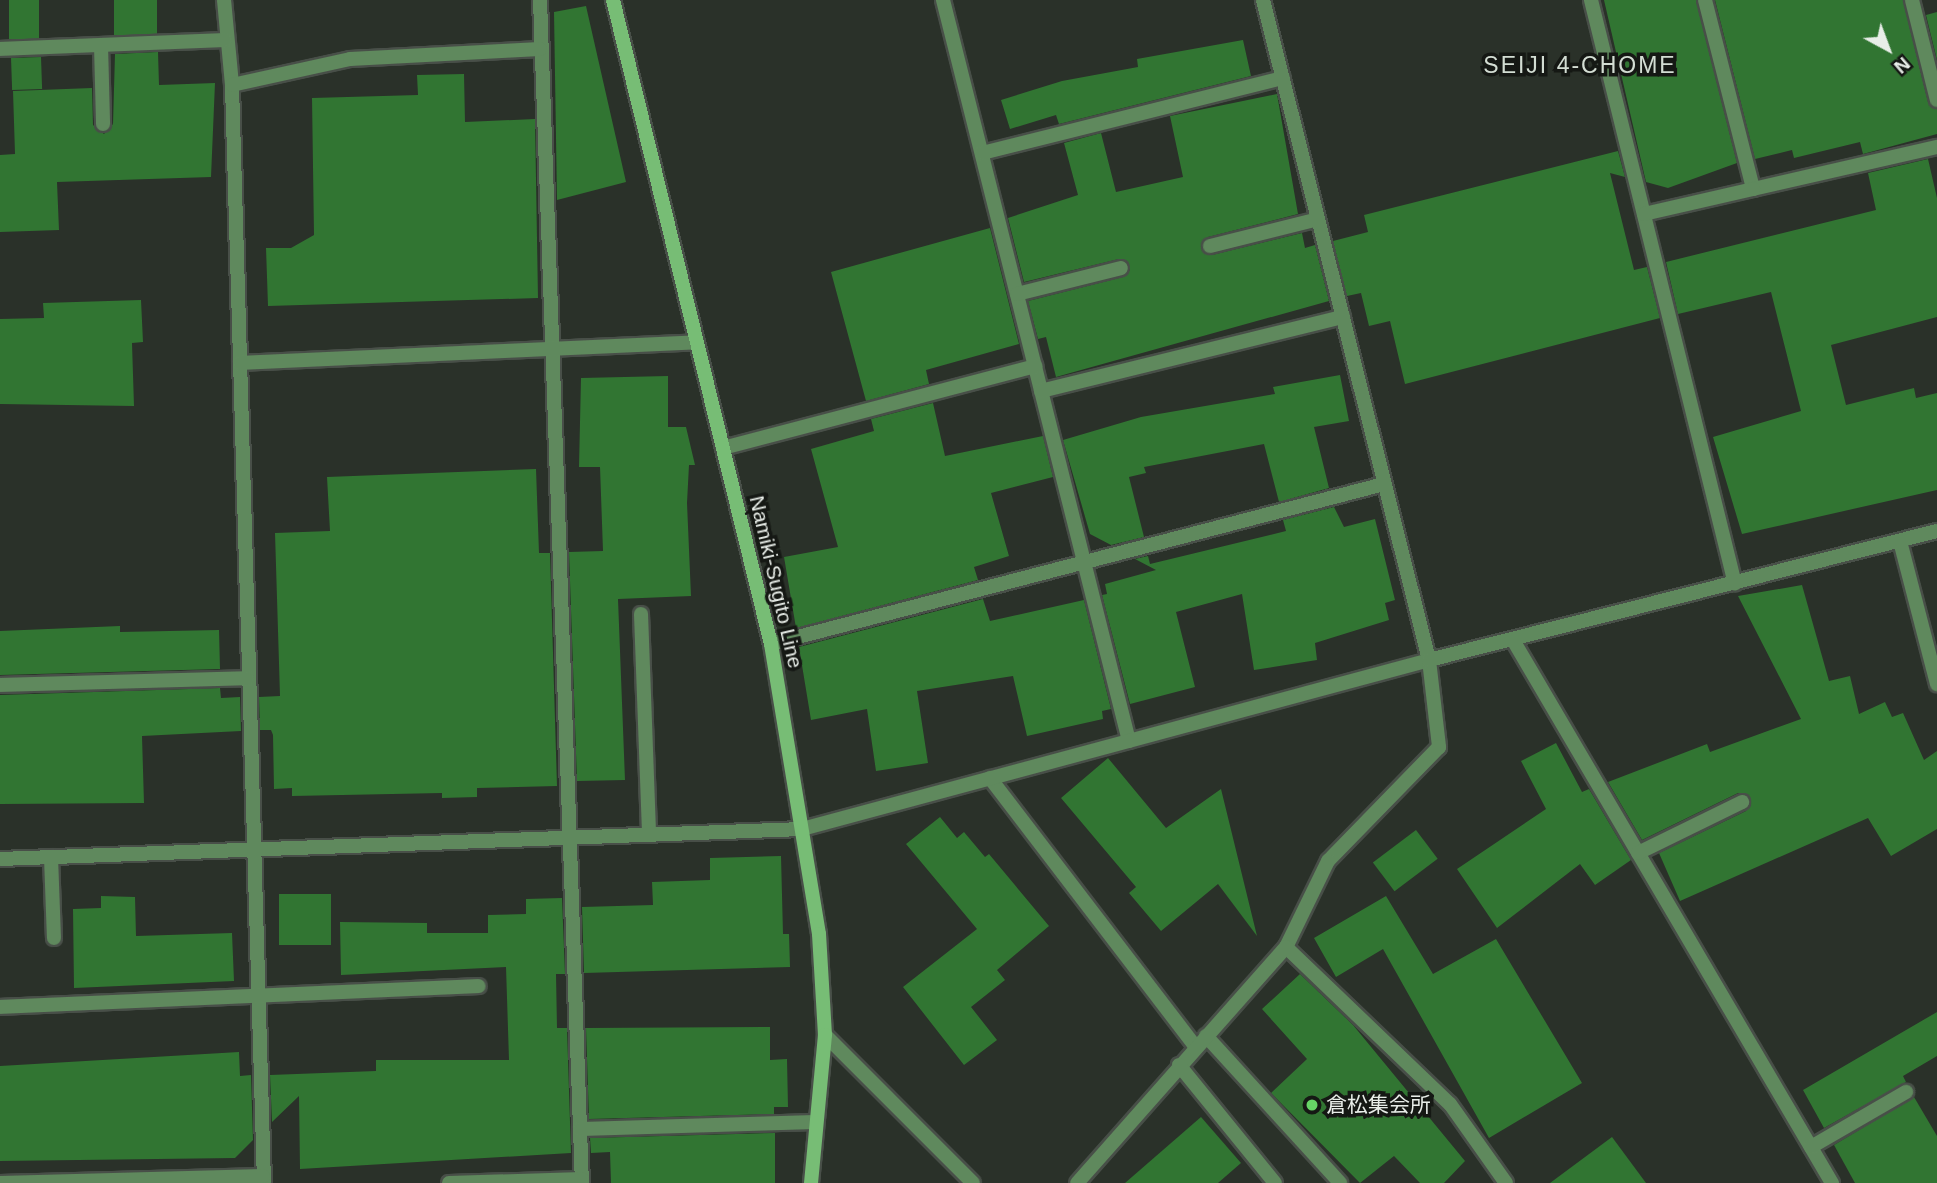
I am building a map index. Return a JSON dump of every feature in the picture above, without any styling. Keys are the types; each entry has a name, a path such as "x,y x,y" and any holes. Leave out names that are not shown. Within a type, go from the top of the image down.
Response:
{"main road":[{"name":"Namiki-Sugito Line","path":"612,0 771,645 820,934 825,1035 810,1183"}],"street":[{"path":"0,1183 264,1179 247,678 232,85 225,40 224,0"},
{"path":"449,1183 582,1181 550,347 540,0"},
{"path":"943,0 1129,741"},
{"path":"1077,1183 1286,947 1328,861 1439,747 1429,660 1263,0"},
{"path":"1591,0 1735,584"},
{"path":"1705,0 1753,189"},
{"path":"1912,0 1937,100"},
{"path":"0,49 225,40"},
{"path":"101,45 103,124"},
{"path":"232,85 350,59 540,49"},
{"path":"982,153 1283,78"},
{"path":"1644,215 1937,147"},
{"path":"1210,246 1318,219"},
{"path":"1017,294 1121,268"},
{"path":"1041,391 1343,317"},
{"path":"240,363 697,342"},
{"path":"723,448 1035,366"},
{"path":"771,645 1085,566 1384,484"},
{"path":"0,859 568,835 802,829 1429,660 1937,531"},
{"path":"1900,541 1937,684"},
{"path":"641,614 649,834"},
{"path":"1513,640 1832,1183"},
{"path":"0,685 247,678"},
{"path":"990,778 1196,1047"},
{"path":"1638,853 1742,802"},
{"path":"51,857 54,938"},
{"path":"1286,947 1450,1104 1506,1183"},
{"path":"0,1007 258,992 479,986"},
{"path":"825,1035 973,1183"},
{"path":"1206,1036 1340,1183"},
{"path":"1179,1065 1275,1183"},
{"path":"1811,1147 1906,1092"},
{"path":"580,1129 816,1122"}],"building":[{"path":"9,0 39,0 39,39 9,39"},
{"path":"114,0 157,0 157,35 114,35"},
{"path":"1604,0 1696,0 1737,163 1668,188 1646,182"},
{"path":"1715,0 1903,0 1928,102 1937,109 1937,134 1863,154 1860,142 1794,158 1792,150 1755,159"},
{"path":"586,6 626,182 557,200 554,12"},
{"path":"1937,12 1937,60 1926,15"},
{"path":"1243,40 1251,76 1059,124 1056,115 1010,129 1001,100 1062,81 1138,67 1137,59"},
{"path":"158,52 159,85 215,83 211,177 57,182 59,230 0,232 0,155 15,154 13,91 92,88 93,125 104,134 113,124 115,54"},
{"path":"41,57 42,89 12,90 11,58"},
{"path":"464,74 465,122 535,119 538,298 268,306 266,248 291,248 314,235 312,98 418,95 417,75"},
{"path":"1277,94 1298,214 1208,237 1201,248 1212,255 1302,233 1305,248 1315,245 1329,301 1056,377 1046,337 1038,339 1028,301 1123,277 1130,270 1119,259 1024,282 1008,218 1078,195 1064,143 1101,133 1116,192 1183,177 1170,116"},
{"path":"1618,151 1625,177 1610,173 1634,270 1647,267 1660,318 1405,384 1390,321 1369,326 1361,293 1347,296 1333,241 1368,232 1364,215"},
{"path":"1928,159 1937,198 1937,317 1831,345 1846,405 1914,388 1916,398 1937,393 1937,490 1742,534 1713,437 1801,411 1771,292 1678,314 1666,262 1876,210 1868,173"},
{"path":"990,228 1019,344 926,370 929,384 866,401 831,272"},
{"path":"141,300 143,342 132,343 134,406 0,404 0,319 44,318 43,303"},
{"path":"1340,375 1349,421 1314,427 1329,488 1279,502 1264,444 1144,467 1146,473 1129,477 1144,537 1111,545 1090,534 1063,440 1141,417 1275,394 1273,387"},
{"path":"668,376 668,427 686,427 695,465 689,465 687,503 691,596 618,599 625,780 577,781 569,552 603,551 600,467 579,467 581,378"},
{"path":"933,403 945,456 1043,436 1053,477 991,493 1009,556 974,567 978,580 796,628 784,557 838,547 811,449 874,431 871,419"},
{"path":"536,469 539,553 550,553 557,786 477,788 477,797 442,798 442,793 292,796 292,788 274,789 273,735 271,730 260,730 259,697 280,696 275,533 330,531 327,477"},
{"path":"1334,507 1344,527 1375,519 1395,600 1385,603 1389,620 1315,643 1317,660 1254,670 1242,594 1176,612 1195,687 1130,704 1102,595 1107,594 1105,584 1156,570 1135,559 1148,556 1150,564 1286,531 1283,520"},
{"path":"1802,585 1829,681 1850,676 1859,714 1885,702 1892,717 1903,713 1924,760 1937,751 1937,829 1891,856 1868,818 1680,901 1659,853 1746,811 1750,797 1738,793 1642,840 1608,782 1707,744 1710,752 1801,719 1738,596"},
{"path":"983,599 990,621 1084,600 1111,709 1102,711 1103,719 1027,736 1013,676 917,691 928,763 876,771 867,709 811,720 799,647"},
{"path":"120,626 120,632 219,630 220,669 0,675 0,631"},
{"path":"220,688 221,698 240,697 241,731 142,736 144,803 0,804 0,695"},
{"path":"1556,743 1582,792 1589,789 1631,860 1595,885 1580,864 1497,928 1457,869 1546,809 1521,761"},
{"path":"1108,758 1166,828 1221,789 1257,936 1218,884 1161,931 1129,893 1136,887 1061,798"},
{"path":"940,817 957,838 964,832 985,857 989,854 1049,926 997,970 1005,980 971,1007 997,1040 964,1065 903,987 977,929 906,844"},
{"path":"1416,830 1438,859 1395,891 1373,862"},
{"path":"781,856 783,934 789,934 790,967 584,973 582,907 653,905 652,882 710,880 710,858"},
{"path":"279,894 331,894 331,945 279,945"},
{"path":"101,896 135,897 136,936 232,933 234,981 74,988 73,909 101,908"},
{"path":"1386,896 1433,974 1496,939 1582,1083 1489,1138 1383,949 1336,977 1314,938"},
{"path":"562,898 565,974 556,974 557,1028 567,1028 571,1153 300,1169 299,1096 272,1122 270,1075 376,1071 376,1060 509,1060 506,967 341,975 340,922 427,923 427,933 488,933 488,915 526,914 526,899"},
{"path":"1300,974 1353,1025 1465,1161 1444,1183 1420,1183 1394,1156 1360,1183 1271,1093 1307,1059 1262,1009"},
{"path":"1937,1012 1937,1056 1903,1076 1906,1082 1824,1128 1803,1090"},
{"path":"770,1027 770,1060 787,1059 788,1107 774,1107 774,1114 589,1119 586,1028"},
{"path":"239,1052 240,1076 251,1075 253,1140 235,1158 0,1161 0,1066"},
{"path":"1914,1097 1937,1136 1937,1183 1855,1183 1834,1145"},
{"path":"1201,1117 1241,1163 1218,1183 1125,1183"},
{"path":"775,1133 775,1183 611,1183 610,1152 591,1153 590,1138"},
{"path":"1612,1137 1646,1183 1550,1183"}],"place":[{"name":"倉松集会所","path":"1312,1105"}],"district":[{"name":"SEIJI 4-CHOME","path":"1580,65"}]}
